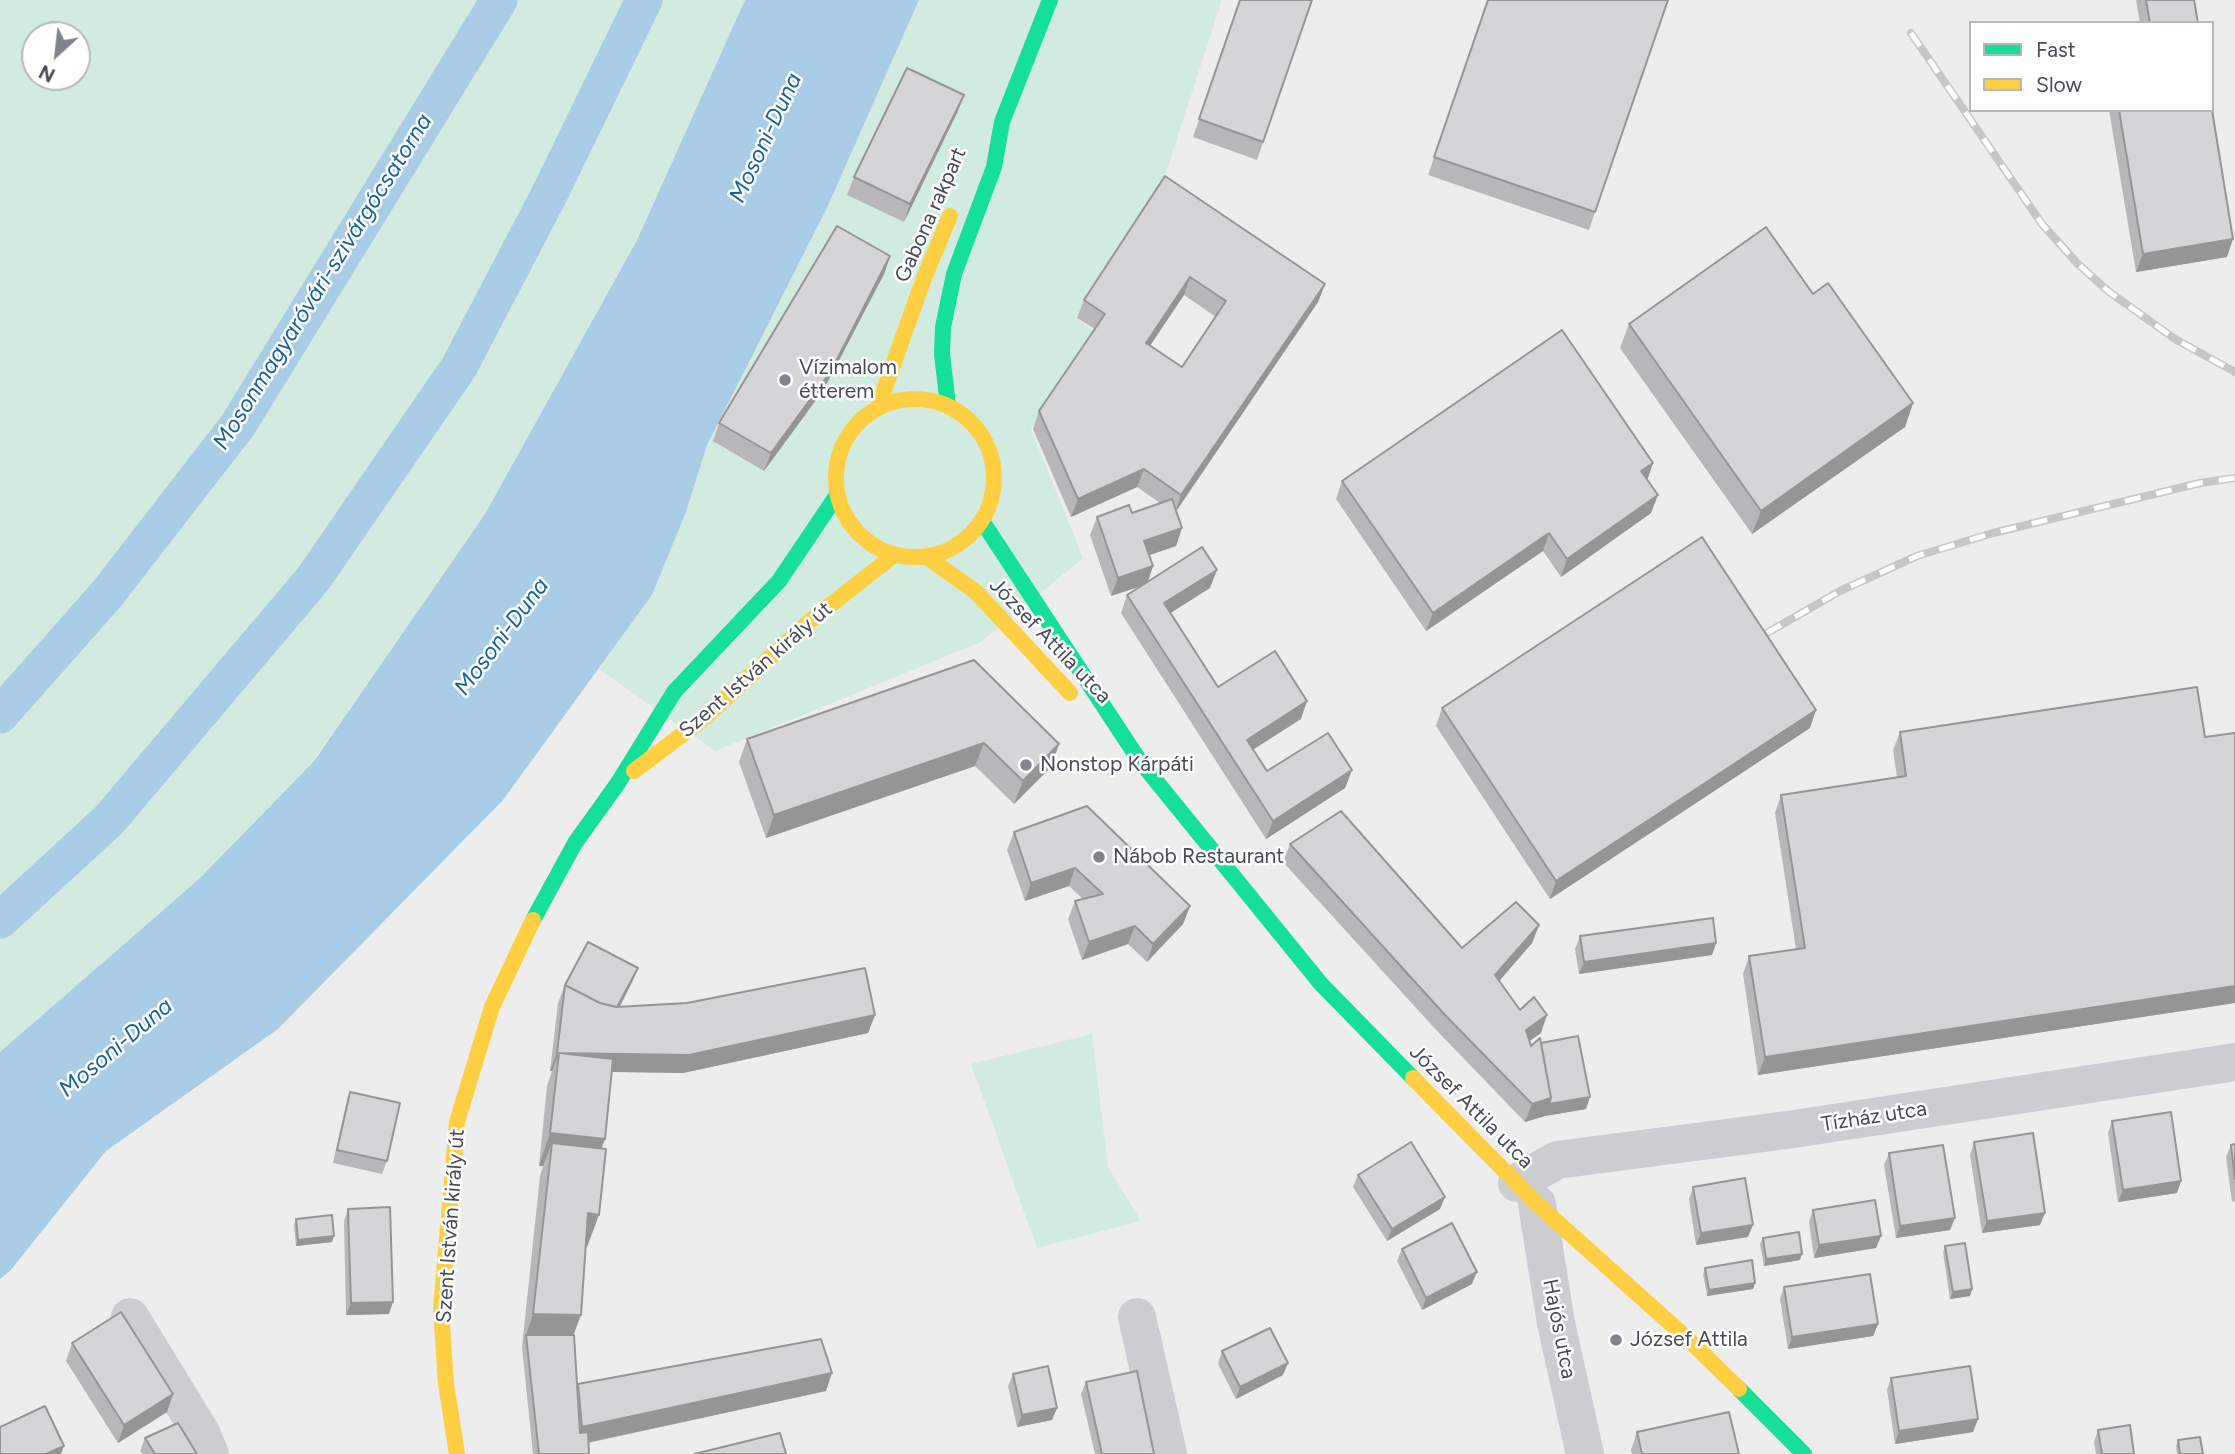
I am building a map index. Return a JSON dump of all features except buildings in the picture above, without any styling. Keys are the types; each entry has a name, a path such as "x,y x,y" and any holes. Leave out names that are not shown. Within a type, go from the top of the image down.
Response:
{"main road":[{"path":"1002,122 1050,0"},
{"name":"Gabona rakpart","path":"977,158 1002,122"},
{"name":"Gabona rakpart","path":"948,406 942,354 943,327 954,274 994,167 1002,122"},
{"name":"Gabona rakpart","path":"878,407 924,278 955,205"},
{"path":"906,399 934,401 948,406 968,419 989,449 994,486 982,521 958,545 927,557 894,555 878,548 852,526 837,495 835,469 842,444 857,422 878,407 906,399"},
{"name":"Szent István király út","path":"457,1454 446,1384 442,1309 457,1122 492,1007 518,950 575,843 618,783 674,692 779,581 837,495"},
{"name":"József Attila utca","path":"982,521 1139,760 1321,984 1527,1193 1690,1341 1804,1454"},
{"name":"Szent István király út","path":"618,783 704,718 810,621 894,555"},
{"name":"József Attila utca","path":"927,557 976,592 1072,696 1139,760"}],"street":[{"name":"Tízház utca","path":"1527,1193 1558,1160 1800,1128 2235,1062"},
{"name":"Hajós utca","path":"1527,1193 1585,1454"},
{"path":"130,1317 201,1433 210,1454"},
{"path":"1137,1317 1168,1454"}],"green space":[{"path":"0,0 745,0 637,239 485,514 313,761 199,879 0,1052"},
{"path":"919,0 1222,0 1159,194 1076,318 1096,333 1031,429 1083,558 981,642 715,751 599,669 652,595 686,512 707,445 827,208"},
{"path":"1092,1034 1108,1167 1141,1221 1037,1248 971,1064"}],"water":[{"name":"Mosoni-Duna","path":"745,0 919,0 827,208 707,445 686,512 652,595 503,800 278,1029 106,1151 10,1271 0,1279 0,1052 199,879 314,761 485,514 637,240"}],"waterway":[{"name":"Mosonmagyaróvári-szivárgócsatorna","path":"0,715 107,594 238,425 499,0"},
{"path":"0,920 109,820 313,579 459,367 550,193 644,0"}],"railway":[{"path":"1911,33 2042,224 2077,263 2108,291 2175,339 2235,372"},
{"path":"1767,633 1840,591 1917,556 1993,533 2200,483 2235,478"}],"traffic: fast":[{"path":"948,406 942,354 943,327 954,274 994,167 1002,122 1050,0"},
{"path":"533,920 575,843 618,783 674,692 779,581 837,495"},
{"path":"982,521 1139,760 1321,984 1413,1078"},
{"path":"1739,1389 1804,1454"}],"traffic: slow":[{"path":"878,407 924,278 950,216"},
{"path":"915,399 945,405 971,422 988,448 994,478 988,508 971,534 945,551 915,557 885,551 859,534 842,508 836,478 842,448 859,422 885,405 915,399"},
{"path":"634,771 704,718 810,621 894,555"},
{"path":"927,557 976,592 1070,693"},
{"path":"457,1454 446,1384 441,1309 457,1122 492,1007 533,920"},
{"path":"1413,1078 1537,1204 1690,1341 1739,1389"}],"place":[{"name":"Vízimalom étterem","path":"785,380"},
{"name":"Nonstop Kárpáti","path":"1026,765"},
{"name":"Nábob Restaurant","path":"1099,857"},
{"name":"József Attila","path":"1616,1340"}]}
